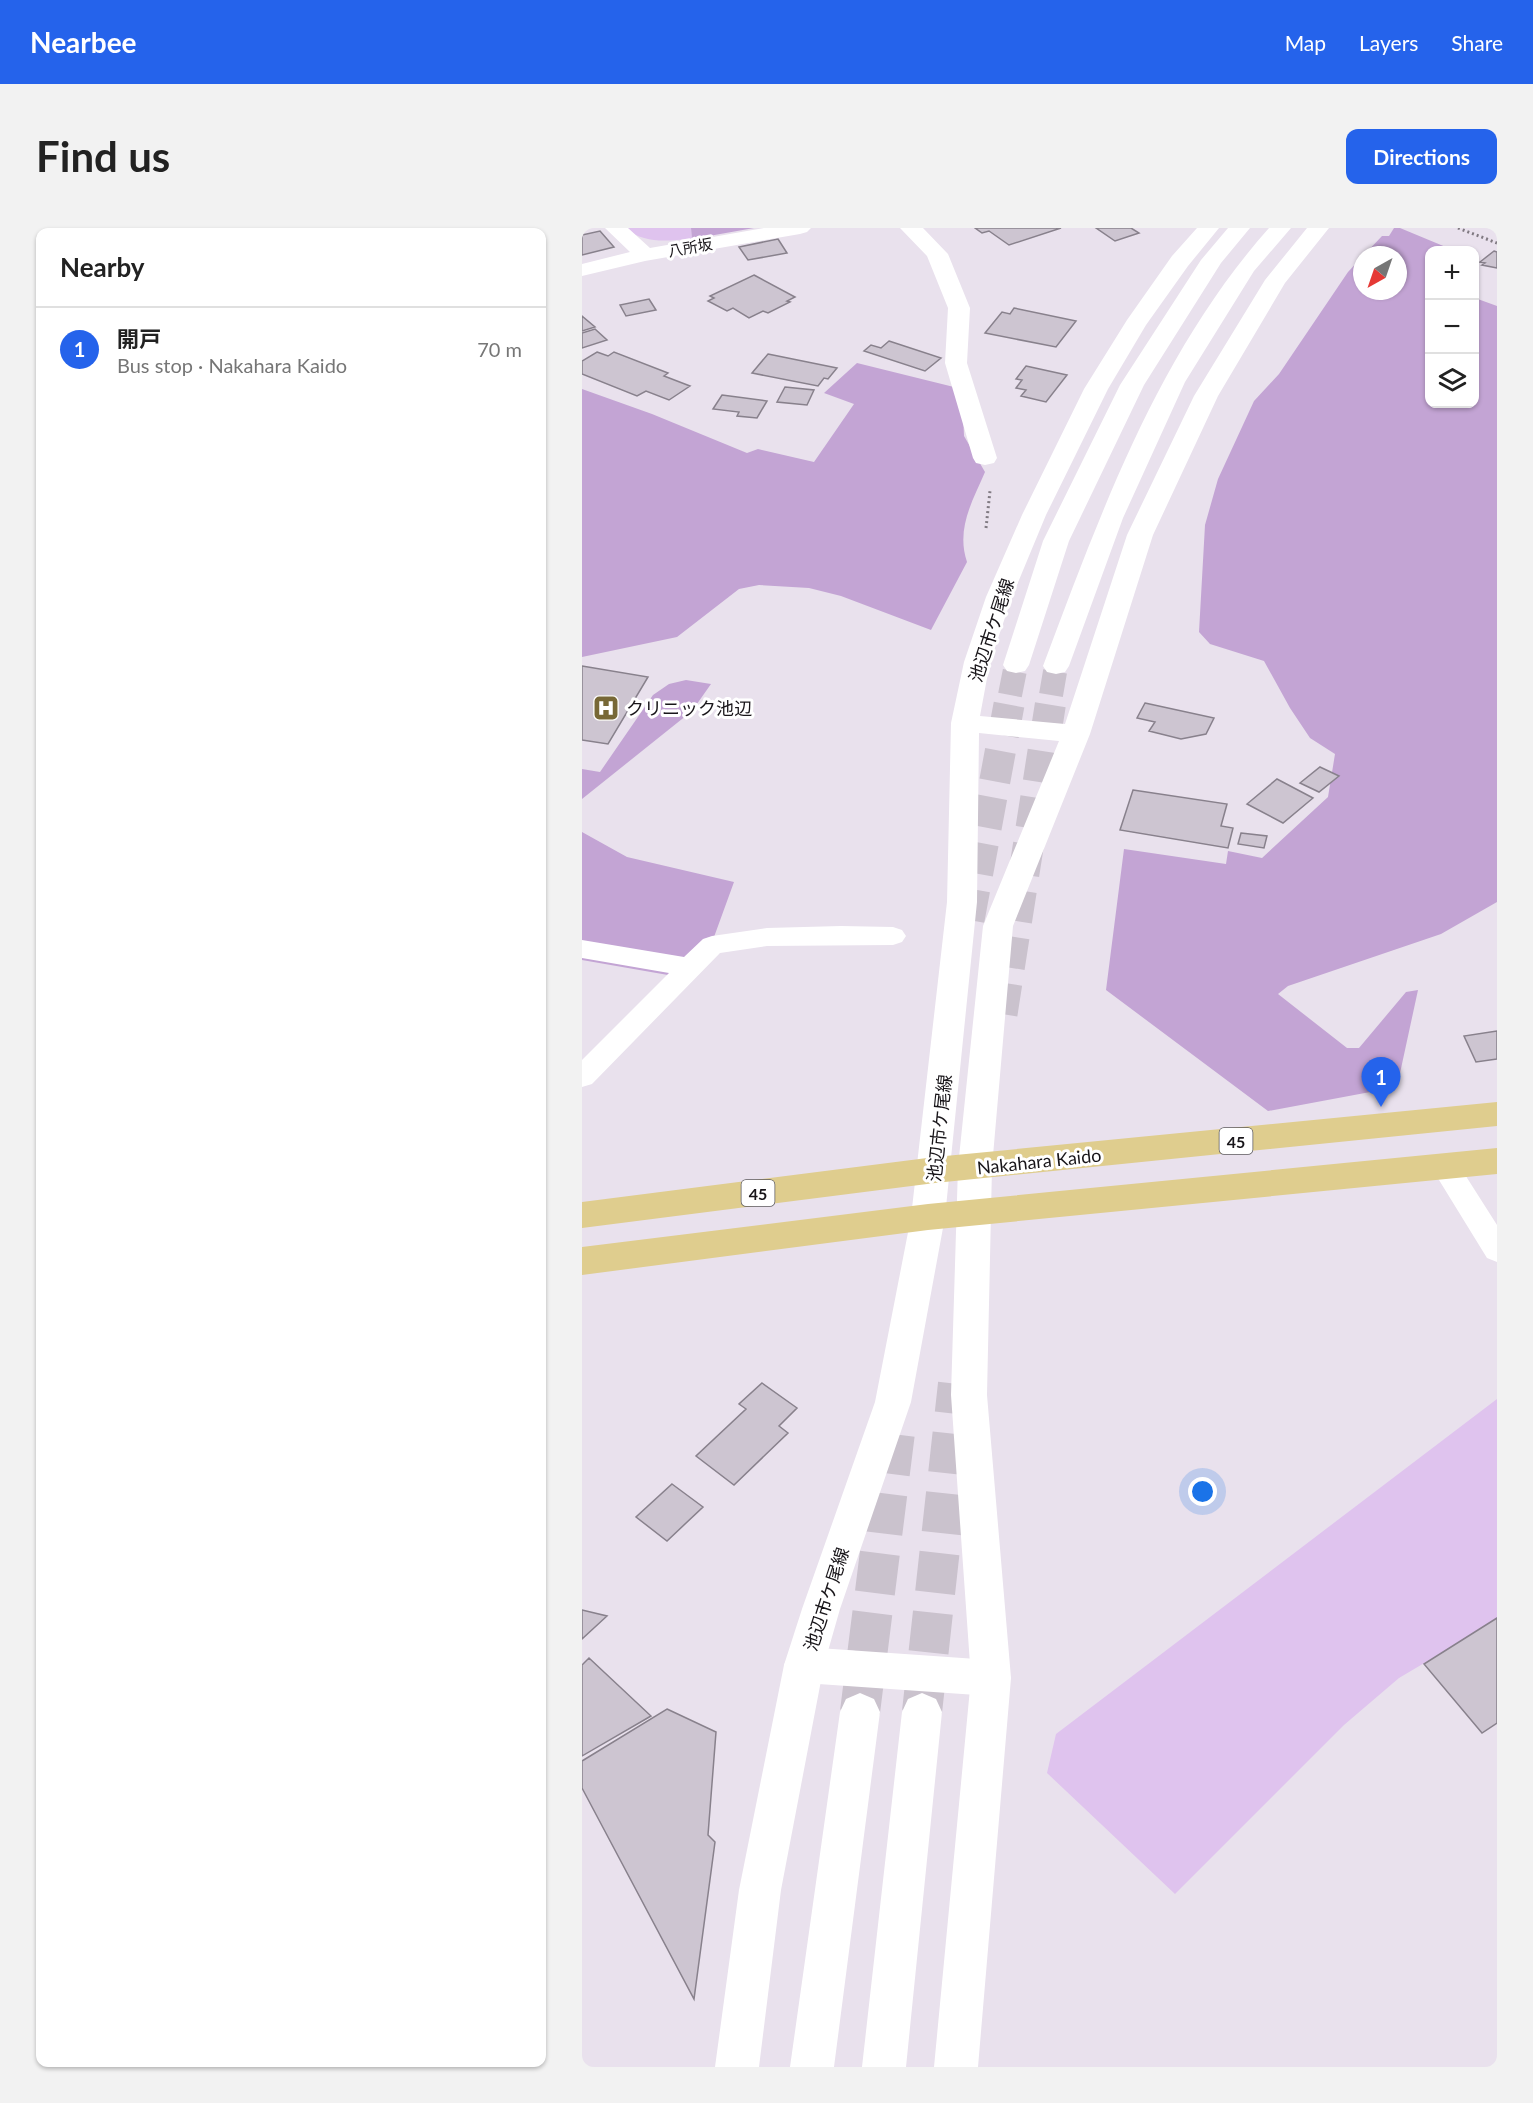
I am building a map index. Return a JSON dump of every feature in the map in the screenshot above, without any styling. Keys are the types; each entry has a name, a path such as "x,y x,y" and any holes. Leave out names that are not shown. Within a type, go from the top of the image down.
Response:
{"main road":[{"name":"Nakahara Kaido","path":"582,1215 935,1170 1497,1114"},
{"path":"582,1261 928,1217 1497,1161"}],"street":[{"path":"616,228 645,255"},
{"name":"八所坂","path":"582,270 645,255 800,228"},
{"path":"911,228 937,254 960,308 956,363 985,458"},
{"name":"池辺市ケ尾線","path":"737,2067 760,1890 804,1665 821,1609 893,1402 928,1217 935,1170 962,902 965,723 977,662 999,597 1049,483 1096,389 1135,325 1180,261 1208,228"},
{"name":"池辺市ケ尾線","path":"1017,665 1056,541 1132,386 1212,260 1239,228"},
{"path":"1056,666 1112,518 1173,382 1245,268 1280,228"},
{"path":"956,2067 991,1678 969,1395 975,1167 998,926 1076,734 1140,535 1201,407 1276,280 1318,228"},
{"path":"965,723 1076,734"},
{"path":"804,1665 991,1678"},
{"path":"812,2067 860,1712"},
{"path":"884,2067 922,1712"}],"lane":[{"path":"582,1077 712,945 767,937 893,936"},
{"path":"582,949 689,967"},
{"path":"1445,1167 1497,1250"}],"path":[{"path":"1458,228 1497,243"},
{"path":"985,458 991,487 986,529"}],"shaded area":[{"path":"623,228 691,228 692,239 664,241 648,239"},
{"path":"691,228 754,228 692,239"},
{"path":"1394,228 1400,228 1443,246 1425,246 1425,408 1479,408 1479,299 1497,306 1497,902 1441,934 1288,986 1278,994 1347,1048 1359,1048 1406,992 1418,990 1397,1087 1268,1111 1106,990 1124,849 1226,864 1228,851 1262,858 1328,797 1335,754 1310,738 1264,661 1210,644 1199,632 1205,525 1218,479 1254,401 1279,374 1348,272 1353,267 1353,300 1407,300 1407,246 1373,246 1382,236 1389,236"},
{"path":"857,363 962,389 964,436 985,472 964,527 964,550 967,562 931,630 841,596 809,588 759,585 739,589 677,637 582,657 582,389 652,414 747,453 758,449 814,462 854,404 824,393"},
{"path":"686,680 711,684 692,711 582,799 582,769 600,772 653,695 669,684"},
{"path":"582,832 627,857 734,882 714,937 668,975 582,960"},
{"path":"1497,1399 1497,1620 1399,1678 1344,1725 1175,1894 1047,1773 1056,1734"}],"building":[{"path":"975,228 1061,228 1009,245 989,231 982,233"},
{"path":"1096,228 1131,228 1139,233 1115,241"},
{"path":"600,231 614,247 582,255 582,235"},
{"path":"778,239 787,253 748,260 739,247"},
{"path":"1494,251 1497,252 1497,268 1482,265 1485,263 1480,262"},
{"path":"754,275 795,297 768,313 763,311 749,318 733,308 727,311 708,301 714,298 710,296"},
{"path":"649,299 656,310 626,316 620,305"},
{"path":"1014,308 1076,321 1056,347 985,333 1002,312 1010,314"},
{"path":"582,316 595,327 582,331"},
{"path":"595,329 607,340 582,348 582,333"},
{"path":"889,341 941,358 925,371 864,351 871,345 881,348"},
{"path":"597,352 608,356 614,352 668,373 664,376 690,386 669,400 646,391 637,396 582,374 582,361"},
{"path":"768,354 837,368 818,386 752,373"},
{"path":"1026,366 1067,375 1046,402 1021,396 1026,390 1016,388 1022,380 1016,379"},
{"path":"785,387 814,390 807,405 777,402"},
{"path":"722,395 767,401 757,418 737,416 739,412 713,409"},
{"name":"クリニック池辺","path":"582,666 648,677 608,744 582,740"},
{"path":"1145,703 1214,718 1206,734 1181,739 1149,731 1155,722 1137,718"},
{"path":"1320,767 1339,776 1319,792 1300,783"},
{"path":"1277,779 1313,798 1283,823 1247,804"},
{"path":"1133,790 1227,804 1221,826 1233,828 1228,848 1120,830"},
{"path":"1241,833 1267,836 1264,848 1238,844"},
{"path":"1497,1031 1497,1059 1476,1062 1464,1036"},
{"path":"762,1383 797,1408 779,1426 788,1433 734,1485 696,1456 746,1409 739,1404"},
{"path":"672,1484 703,1507 667,1541 636,1517"},
{"path":"582,1610 607,1616 582,1639"},
{"path":"1497,1618 1497,1723 1482,1733 1424,1664"},
{"path":"589,1658 651,1716 582,1756 582,1665"},
{"path":"667,1709 716,1732 708,1835 715,1842 694,1999 582,1788 582,1761"}],"tunnel":[{"path":"1010,695 1016,665"},
{"path":"1051,695 1056,666"},
{"path":"969,920 1011,694"},
{"path":"1002,1014 1052,694"},
{"path":"922,1712 958,1384"},
{"path":"860,1712 897,1416"}],"place":[{"name":"クリニック池辺","path":"606,708"},
{"name":"開戸","path":"1381,1107"}]}
